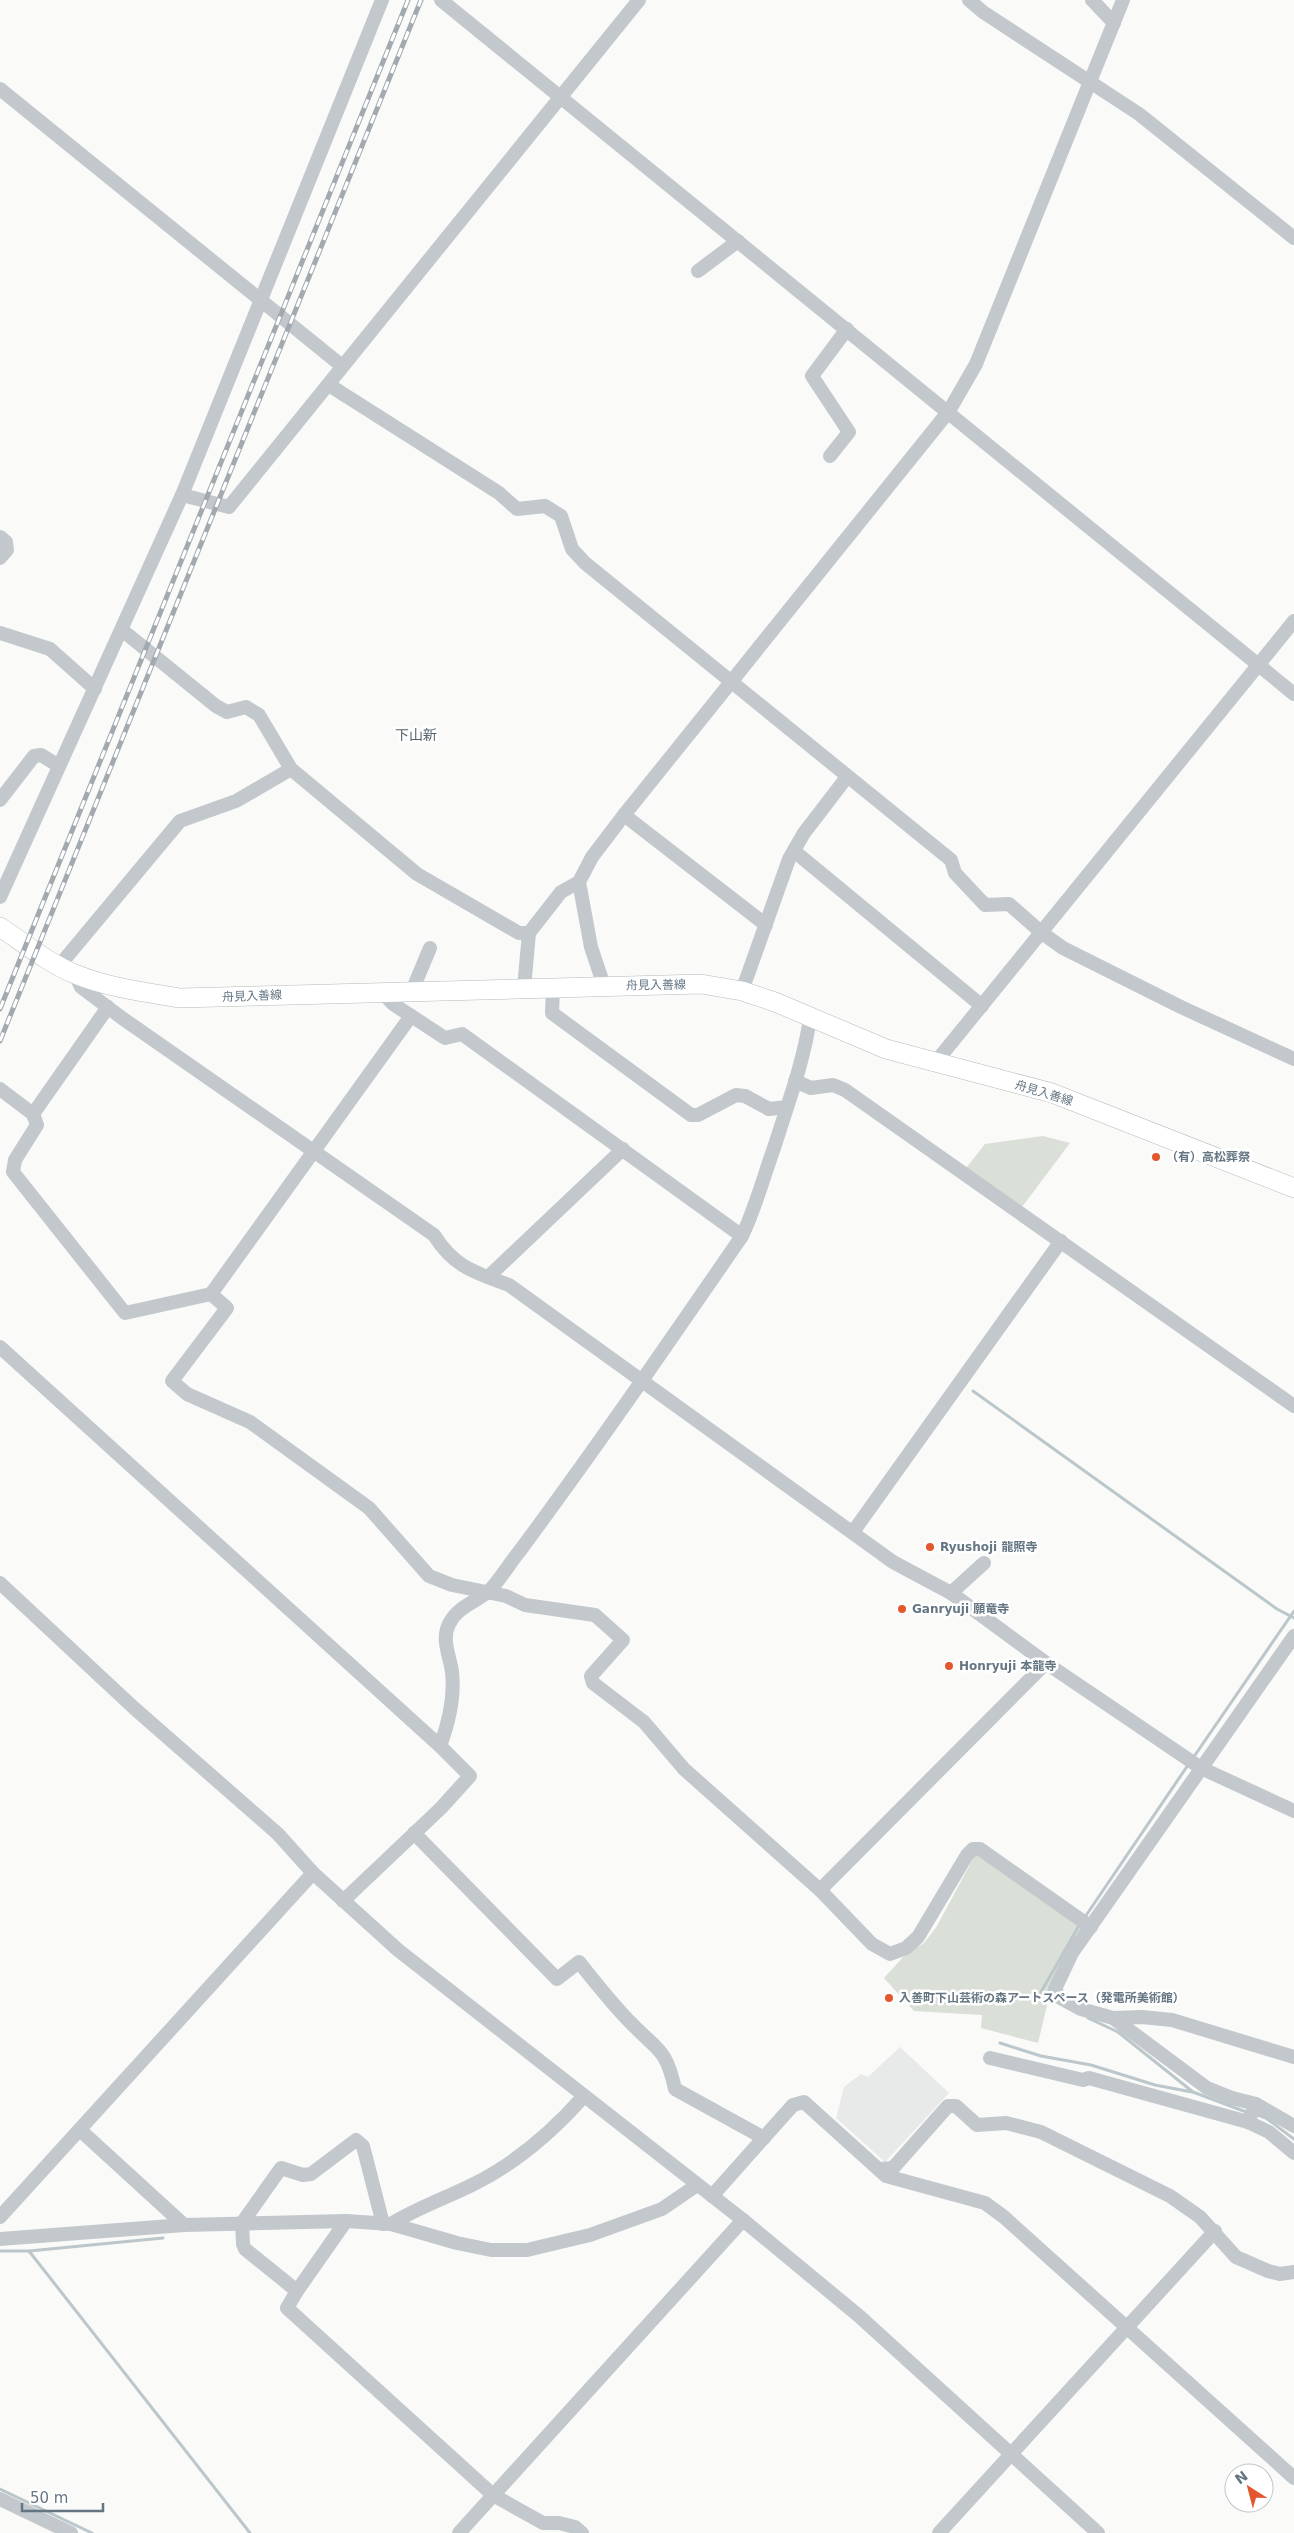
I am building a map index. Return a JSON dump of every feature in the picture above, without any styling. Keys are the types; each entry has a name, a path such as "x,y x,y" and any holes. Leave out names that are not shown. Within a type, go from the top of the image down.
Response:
{"main road":[{"name":"舟見入善線","path":"0,927 67,970 118,988 180,998 701,984 742,992 775,1002 886,1049 1052,1093 1292,1184"}],"street":[{"path":"0,897 182,495 382,0"},
{"path":"441,0 949,411 1294,694"},
{"path":"182,495 229,507 639,0"},
{"path":"969,0 983,12 1092,81 1139,114 1294,238"},
{"path":"1092,0 1114,23"},
{"path":"524,988 529,933 561,892 578,882 592,856 624,815 949,411 976,364 1001,297 1092,81 1123,0"},
{"path":"0,89 342,366"},
{"path":"698,271 738,241"},
{"path":"830,456 849,432 812,376 847,329"},
{"path":"329,385 499,493 517,509 545,506 561,516 572,549 585,563 951,860 955,873 985,905 1009,904 1042,933 1063,948 1294,1058"},
{"path":"0,537 6,542 7,550 0,558"},
{"path":"935,1063 1294,621"},
{"path":"122,630 216,706 227,712 246,707 259,715 291,769 417,874 519,933 529,933"},
{"path":"0,633 50,649 95,689"},
{"path":"0,800 34,756 41,755 59,766"},
{"path":"291,769 236,801 180,821 67,970 81,987 434,1234 445,1253 457,1262 509,1285 893,1562 951,1593 1046,1663 1201,1768 1294,1811"},
{"path":"742,992 794,851 804,834 847,777"},
{"path":"624,815 766,925"},
{"path":"794,851 982,1006"},
{"path":"578,882 591,947 604,986"},
{"path":"412,991 430,948"},
{"path":"552,988 552,1013 691,1115 698,1115 736,1094 745,1096 769,1109 787,1107"},
{"path":"382,992 393,1004 445,1038 462,1034 742,1236"},
{"path":"33,1114 108,1007"},
{"path":"0,1089 33,1114 38,1125 15,1160 13,1172 125,1313 211,1294 411,1016"},
{"path":"440,1746 449,1722 452,1704 452,1672 445,1643 448,1626 458,1611 488,1591 582,1467 742,1236 750,1218 787,1107 810,1018"},
{"path":"795,1081 811,1088 833,1085 845,1090 1292,1400"},
{"path":"488,1277 623,1149"},
{"path":"853,1532 1061,1241"},
{"path":"211,1294 227,1308 172,1381 187,1394 250,1422 369,1508 429,1576 452,1585 488,1591 525,1605 594,1615 622,1640 591,1676 593,1683 644,1722 684,1769 820,1890 872,1944 890,1954 906,1948 918,1937 967,1855 973,1850 980,1849 1091,1927"},
{"path":"0,1346 440,1746 470,1776 343,1901"},
{"path":"951,1593 984,1563"},
{"path":"0,1582 134,1708 278,1834 312,1872 398,1950 743,2220 859,2316 1098,2533"},
{"path":"1294,1636 1072,1952 1054,1989 1059,1997 1081,2009 1113,2018 1142,2016 1172,2020 1294,2057"},
{"path":"820,1890 1046,1663"},
{"path":"414,1833 557,1979 579,1962 632,2024 656,2044 670,2064 675,2089 764,2138"},
{"path":"0,2217 312,1872"},
{"path":"1113,2018 1207,2088 1232,2098 1256,2104 1294,2126"},
{"path":"990,2058 1083,2080 1089,2078 1248,2122 1269,2132 1294,2154"},
{"path":"387,2224 475,2184 515,2158 559,2124 584,2096"},
{"path":"712,2196 793,2105 804,2102 886,2176 985,2204 1004,2217 1294,2478"},
{"path":"1248,2122 1256,2104"},
{"path":"880,2169 893,2168 948,2106 956,2106 977,2125 1006,2123 1041,2132 1101,2161 1170,2196 1200,2217 1215,2231 1236,2257 1268,2271 1280,2274 1294,2272"},
{"path":"80,2130 184,2224"},
{"path":"297,2291 245,2249 243,2244 242,2223 281,2168 303,2175 311,2174 356,2140 363,2146 387,2224"},
{"path":"0,2239 184,2224 346,2222 387,2224 457,2243 492,2250 527,2250 590,2235 662,2209 697,2185"},
{"path":"458,2533 743,2220"},
{"path":"346,2222 287,2308 493,2495 542,2523 559,2522 575,2527 582,2533"},
{"path":"939,2533 1215,2231"},
{"path":"0,2498 71,2533"}],"shaded area":[{"path":"1043,1136 1070,1143 1022,1207 966,1168 985,1144"},
{"path":"980,1853 1083,1928 1051,1989 1038,2043 981,2028 982,2015 914,2011 884,1978 905,1955 924,1943 937,1926 975,1855"},
{"path":"900,2047 949,2093 885,2162 836,2118 844,2087 861,2074 868,2077"}],"waterway":[{"path":"973,1391 1277,1609 1294,1618"},
{"path":"1193,1758 1294,1611"},
{"path":"1085,1917 1188,1765"},
{"path":"1054,1999 1041,1992 1080,1924"},
{"path":"1088,2018 1118,2032 1193,2092 1249,2113"},
{"path":"1000,2043 1041,2056 1091,2065 1155,2085 1192,2092"},
{"path":"1255,2114 1266,2118 1294,2139"},
{"path":"29,2251 163,2238"},
{"path":"0,2251 29,2251 250,2533"},
{"path":"0,2489 92,2533"}],"railway":[{"path":"0,1009 408,0"},
{"path":"0,1041 421,0"}],"place":[{"name":"（有）高松葬祭","path":"1156,1157"},
{"name":"Ryushoji 龍照寺","path":"930,1547"},
{"name":"Ganryuji 願竜寺","path":"902,1609"},
{"name":"Honryuji 本龍寺","path":"949,1666"},
{"name":"入善町下山芸術の森アートスペース（発電所美術館）","path":"889,1998"}],"district":[{"name":"下山新","path":"416,735"}]}
